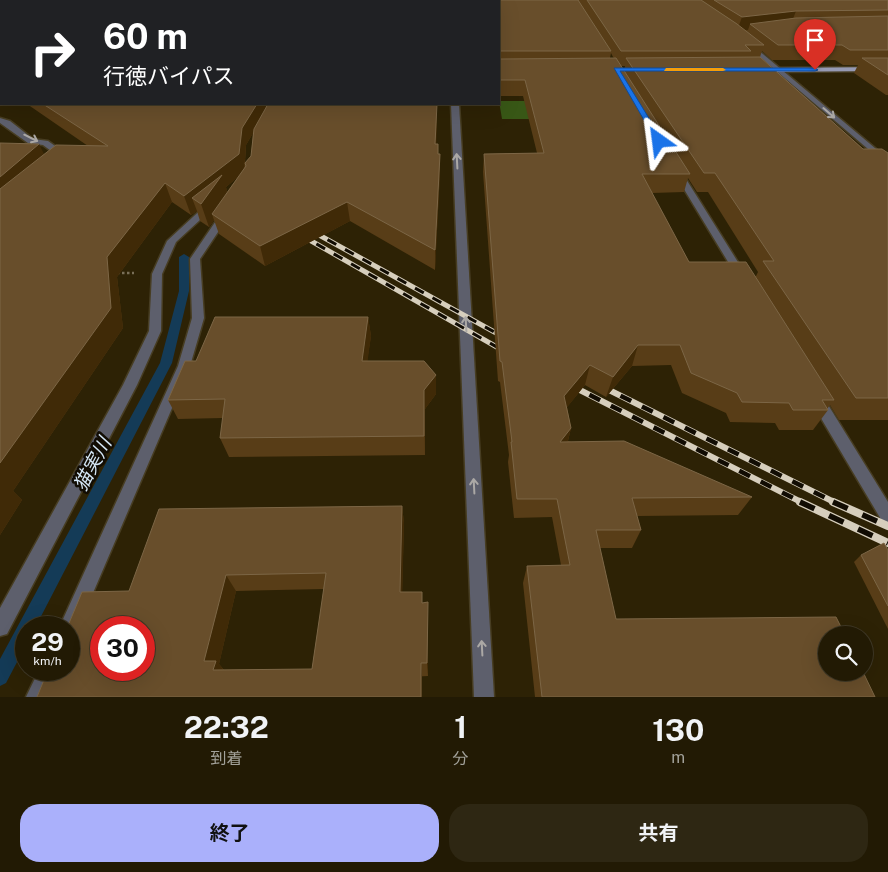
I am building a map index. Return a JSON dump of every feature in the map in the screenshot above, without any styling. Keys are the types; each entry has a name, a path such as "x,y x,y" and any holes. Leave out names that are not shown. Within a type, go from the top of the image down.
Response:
{"main road":[{"path":"750,70 888,69"}],"street":[{"path":"743,40 888,163"},
{"path":"455,105 484,697"},
{"path":"0,120 31,141 45,143 62,155 54,166"},
{"path":"672,161 748,287"},
{"path":"0,627 130,385 156,331 157,274 172,241 203,211 227,200 195,259 198,318 184,366 73,616"},
{"path":"810,388 888,516"},
{"path":"36,697 44,681"}],"path":[{"path":"108,272 157,274"}],"green space":[{"path":"500,101 527,101 531,119 502,119"}],"building":[{"path":"500,0 578,0 611,51 500,51"},
{"path":"587,0 701,0 764,45 745,45 751,51 621,51"},
{"path":"714,0 888,0 888,10 796,11 742,17"},
{"path":"888,16 888,50 850,50 842,45 778,45 750,24 796,18"},
{"path":"760,57 863,149 882,149 888,153 888,398 856,398 763,261 774,261 715,173 704,173 626,58"},
{"path":"616,58 690,174 642,174 689,262 746,262 834,400 822,400 828,410 793,410 789,403 742,402 737,393 691,373 680,345 638,345 613,377 590,365 564,396 571,428 560,442 624,441 752,497 632,498 641,530 596,530 616,619 836,617 840,626 818,626 818,681 867,681 875,697 542,697 527,566 570,565 557,499 517,499 512,442 502,362 500,361 484,154 544,153 525,80 500,80 500,59"},
{"path":"862,58 888,58 888,75"},
{"path":"45,105 256,105 242,128 239,154 184,196 165,183 107,257 111,308 0,463 0,189 56,145 108,146"},
{"path":"267,105 437,105 435,144 438,144 438,154 440,154 435,250 347,202 260,246 212,214 251,156 254,129"},
{"path":"0,143 39,144 0,177"},
{"path":"222,175 201,204 192,198"},
{"path":"215,317 368,317 362,361 424,361 436,375 424,390 424,436 220,438 225,399 168,400 185,361 196,361"},
{"path":"402,506 400,592 422,592 422,603 428,602 427,663 421,663 421,697 37,697 44,681 80,681 80,616 72,616 82,592 129,591 159,509","holes":["326,573 312,669 213,670 216,661 204,661 226,575"]},
{"path":"884,543 888,550 888,606 861,555"}],"waterway":[{"name":"猫実川","path":"0,677 166,363 184,291 184,257"}],"railway":[{"path":"310,230 507,339"},
{"path":"299,234 502,350"},
{"path":"500,348 508,353"},
{"path":"568,384 803,503"},
{"path":"599,385 836,503"},
{"path":"800,502 888,543"},
{"path":"833,502 888,526"}],"slow traffic":[{"path":"666,70 723,70"}],"route":[{"path":"659,141 616,70 815,70"}]}
